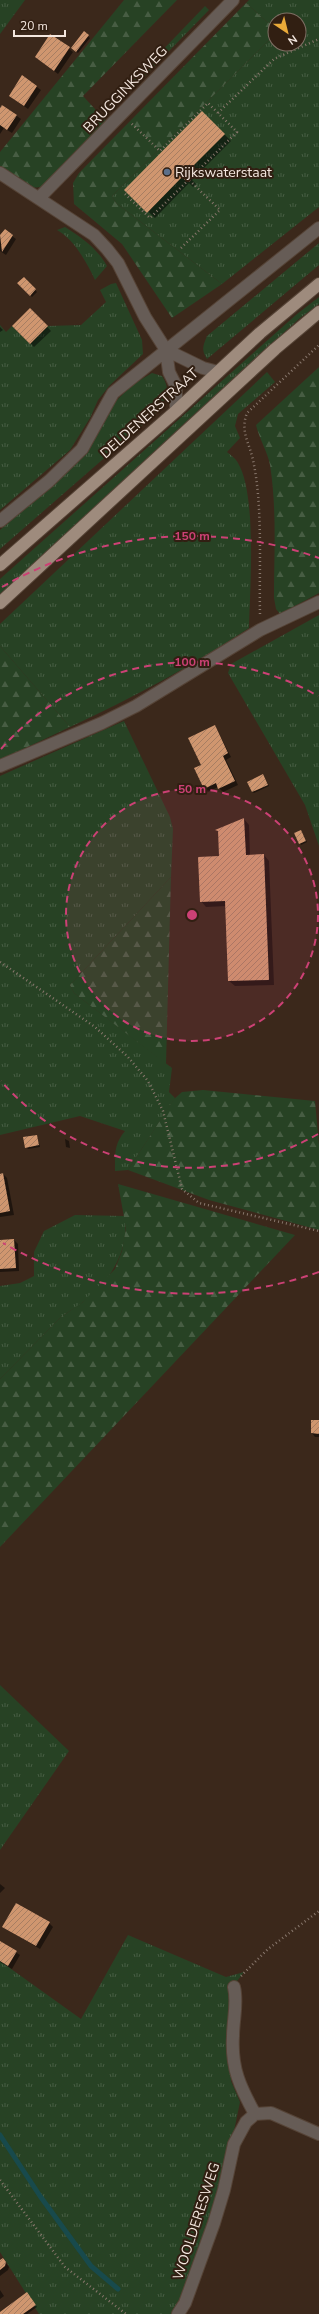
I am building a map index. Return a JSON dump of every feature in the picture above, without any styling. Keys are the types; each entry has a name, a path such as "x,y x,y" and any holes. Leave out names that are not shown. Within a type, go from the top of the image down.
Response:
{"main road":[{"name":"DELDENERSTRAAT","path":"0,565 176,411 260,333 319,284"},
{"path":"0,603 275,349 319,312"},
{"path":"0,608 21,584"}],"street":[{"name":"BRUGGINKSWEG","path":"39,198 233,0"},
{"path":"0,173 94,235 118,263 145,317 166,350 169,372 176,386 176,411"},
{"path":"0,521 49,481 82,449 103,407 113,393 319,228"},
{"path":"166,350 203,368 218,372"},
{"path":"0,766 102,723 136,706 260,630 319,602"},
{"path":"234,1987 236,1995 233,2038 235,2072 255,2114 271,2113 319,2134"},
{"name":"WOOLDERESWEG","path":"178,2314 185,2303 214,2223 226,2183 234,2144 238,2133 255,2114"}],"path":[{"path":"218,113 274,59 319,39"},
{"path":"122,114 160,151 208,103 237,132 150,218 125,194"},
{"path":"181,248 220,210 189,180"},
{"path":"260,630 256,474 251,450 244,434 243,422 246,413 319,345"},
{"path":"0,962 95,1027 128,1056 148,1081 163,1111 179,1181 187,1194 199,1203 319,1231"},
{"path":"234,1987 237,1980 252,1964 319,1911"},
{"path":"0,2180 65,2267 126,2314"}],"green space":[{"path":"0,0 25,0 0,34"},
{"path":"124,0 177,0 83,96 106,121 42,187 29,188 0,169 0,152"},
{"path":"249,0 319,0 319,207 222,284 116,203 112,196 267,42 267,52 307,52 307,12 267,12 267,22 246,3"},
{"path":"246,3 267,22 267,42 112,196 116,203 222,284 172,318 122,244 74,204 73,183 79,173"},
{"path":"205,6 209,10 133,88 129,85"},
{"path":"65,227 83,239 94,249 107,266 95,280 84,259 74,245 57,230"},
{"path":"319,243 319,265 207,359 203,348 207,336"},
{"path":"116,283 142,340 143,354 110,385 98,400 90,418 70,450 0,510 0,325 6,332 12,326 30,344 48,326 81,325 106,302 100,290"},
{"path":"319,297 319,304 300,318 0,595 0,579 297,314"},
{"path":"319,367 319,593 280,614 276,609 274,598 274,498 270,465 256,425"},
{"path":"267,372 275,382 238,414 235,426 240,438 227,452 238,463 244,478 248,497 251,542 249,628 161,681 70,727 0,646 0,624"},
{"path":"152,373 162,376 165,381 167,391 163,405 156,413 0,549 0,530 88,452 112,405 132,385"},
{"path":"319,615 319,846 305,805 228,673 231,664"},
{"path":"0,646 70,727 0,760"},
{"path":"124,721 170,817 173,829 171,877 70,985 74,993 172,1068 169,1092 175,1098 128,1170 115,1171 115,1154 117,1145 125,1131 80,1116 0,1135 0,776"},
{"path":"171,877 166,1064 74,993 70,985"},
{"path":"203,1090 315,1101 319,1145 319,1230 209,1200 128,1170 174,1099 182,1092"},
{"path":"118,1184 295,1235 0,1547 0,1379 61,1317 83,1302 115,1269 122,1251 126,1228"},
{"path":"75,1215 125,1216 124,1242 116,1264 110,1275 93,1293 60,1318 0,1379 0,1286 20,1283 34,1276 34,1252 44,1231"},
{"path":"0,1685 69,1751 0,1850"},
{"path":"128,1935 226,1977 244,1972 234,1985 229,2025 231,2081 240,2102 224,2179 191,2276 174,2314 39,2314 0,2252 0,1961 81,2019"}],"building":[{"path":"84,31 89,35 76,52 71,48"},
{"path":"50,34 70,47 54,71 35,57"},
{"path":"22,75 37,86 24,106 9,96"},
{"path":"2,105 17,115 7,130 0,125 0,108"},
{"path":"202,111 225,134 186,173 190,177 186,181 182,177 147,213 124,190"},
{"path":"5,229 13,235 2,252 0,235"},
{"path":"24,277 36,289 30,296 17,283"},
{"path":"30,308 48,326 30,344 12,326"},
{"path":"215,725 228,753 223,756 235,781 218,789 216,783 204,789 194,768 201,765 188,738"},
{"path":"263,774 268,785 252,792 247,782"},
{"path":"244,818 246,855 264,854 269,980 228,981 225,901 200,902 198,857 219,856 218,831 215,830"},
{"path":"301,830 306,841 299,844 294,833"},
{"path":"37,1135 39,1145 25,1148 23,1137"},
{"path":"3,1173 10,1211 0,1213 0,1174"},
{"path":"14,1239 16,1268 0,1269 0,1240"},
{"path":"311,1420 319,1420 319,1434 311,1433"},
{"path":"16,1903 50,1922 36,1946 2,1927"},
{"path":"0,1941 17,1951 8,1966 0,1961"},
{"path":"3,2258 6,2262 5,2266 0,2270 0,2260"},
{"path":"27,2292 36,2305 23,2314 0,2314 0,2312"}],"waterway":[{"path":"0,2135 40,2196 91,2266 118,2289"}],"place":[{"name":"Rijkswaterstaat","path":"167,172"}]}
